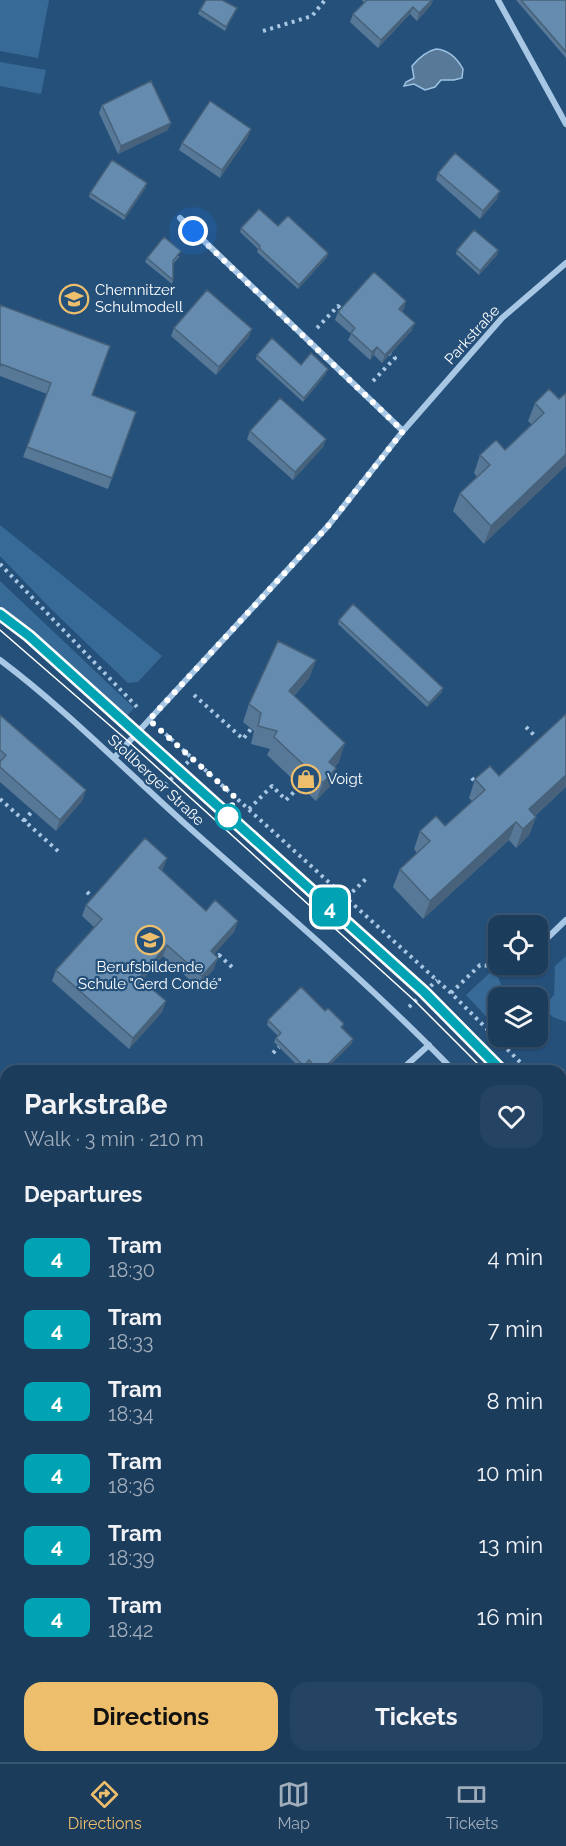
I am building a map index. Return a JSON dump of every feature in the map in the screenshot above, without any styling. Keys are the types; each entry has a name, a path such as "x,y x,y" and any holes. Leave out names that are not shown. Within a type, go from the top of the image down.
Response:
{"street":[{"path":"498,0 566,124"},
{"path":"180,218 403,431"},
{"name":"Parkstraße","path":"114,758 328,526 403,431 502,318 566,263"},
{"name":"Stollberger Straße","path":"0,660 61,710 401,1017 448,1065"},
{"path":"548,937 566,920"},
{"path":"407,1065 429,1045"}],"path":[{"path":"263,31 312,16 326,0"},
{"path":"307,340 338,306 343,311"},
{"path":"363,393 395,357 390,354"},
{"path":"0,564 149,720 488,1027"},
{"path":"182,684 243,739 251,729"},
{"path":"526,727 534,736"},
{"path":"155,797 192,759"},
{"path":"472,778 480,787"},
{"path":"249,810 272,786 286,800 300,786"},
{"path":"0,800 59,852"},
{"path":"24,820 33,810"},
{"path":"347,897 368,877"},
{"path":"87,892 96,900"},
{"path":"210,965 219,956 233,968"},
{"path":"451,993 480,965 488,965"},
{"path":"401,1017 437,980"},
{"path":"273,1053 279,1047"},
{"path":"508,1047 524,1065"}],"shaded area":[{"path":"0,0 49,0 38,58 0,51"},
{"path":"436,49 445,51 455,58 463,69 462,78 441,80 435,87 425,90 414,84 404,86 406,82 414,78 412,66 423,56"},
{"path":"0,62 46,70 41,94 0,86"},
{"path":"0,525 162,656 138,682 128,683 0,556"},
{"path":"0,581 134,708 126,717 0,606"},
{"path":"566,956 566,1022 548,1012 548,1002 554,995 555,966"},
{"path":"488,975 497,975 502,987 488,987 488,1018 466,995"}],"building":[{"path":"206,0 222,0 237,8 226,27 200,10"},
{"path":"367,0 432,0 419,13 413,7 381,40 353,14"},
{"path":"521,0 566,0 566,52"},
{"path":"151,81 171,123 121,146 102,105"},
{"path":"210,101 251,129 222,170 182,143"},
{"path":"455,153 500,191 483,211 438,173"},
{"path":"112,160 147,183 125,216 90,193"},
{"path":"259,209 278,226 288,216 328,253 299,285 241,228"},
{"path":"474,230 498,250 480,271 457,250"},
{"path":"164,237 181,251 173,261 173,280 147,258"},
{"path":"374,272 406,301 399,309 415,323 385,355 377,347 372,352 351,333 355,328 338,312"},
{"path":"207,290 252,329 219,367 174,328"},
{"path":"0,305 110,346 92,395 136,412 112,478 27,447 51,383 1,364 0,367"},
{"path":"272,338 301,365 311,353 328,369 304,398 257,355"},
{"path":"549,389 559,399 566,393 566,454 491,526 460,493 490,465 480,455 496,440 505,450 544,413 535,403"},
{"path":"280,398 326,439 295,472 250,431"},
{"path":"353,604 443,688 429,703 339,620"},
{"path":"278,641 316,660 289,691 345,743 329,762 336,768 323,783 274,737 277,731 258,726 261,713 249,704"},
{"path":"566,714 566,775 529,809 536,817 523,829 516,822 430,901 400,869 430,841 420,831 436,816 445,826 485,790 475,779 490,766 499,776"},
{"path":"0,715 86,790 60,820 0,767 0,762 6,755 0,750"},
{"path":"145,838 167,858 159,868 206,911 215,900 238,921 211,951 218,958 202,976 167,945 139,978 166,1001 133,1038 56,970 102,919 86,905"},
{"path":"301,987 325,1011 328,1008 344,1024 341,1027 353,1039 327,1065 314,1065 309,1060 303,1065 276,1038 281,1033 268,1020"}],"tram line":[{"path":"0,614 29,636 424,992 496,1065"},
{"name":"4","path":"0,614 29,636 424,992 496,1065"},
{"path":"0,630 129,742 415,1001 479,1065"}],"place":[{"name":"Chemnitzer Schulmodell","path":"74,299"},
{"name":"Voigt","path":"306,779"},
{"name":"Berufsbildende Schule \"Gerd Condé\"","path":"150,940"}],"route":[{"path":"193,231 403,431 328,526 149,720 235,797 228,817"}]}
